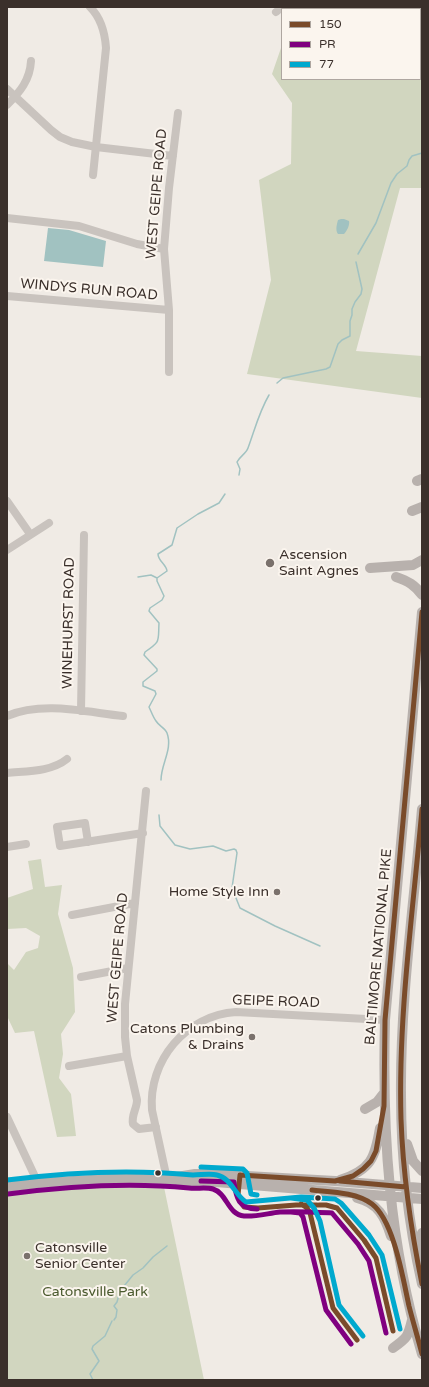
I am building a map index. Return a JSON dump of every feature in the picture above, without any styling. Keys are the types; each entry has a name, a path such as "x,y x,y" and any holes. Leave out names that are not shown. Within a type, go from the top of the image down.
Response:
{"main road":[{"path":"422,479 417,481 422,483"},
{"path":"412,511 422,507"},
{"path":"370,568 413,565 422,560"},
{"path":"396,577 411,583 422,595"},
{"name":"BALTIMORE NATIONAL PIKE","path":"422,612 386,1020 384,1093 390,1196 401,1267 412,1318 422,1354"},
{"path":"422,809 403,1022 401,1065 401,1118 407,1198 417,1263 422,1284"},
{"path":"366,1109 378,1102 384,1093"},
{"path":"335,1181 358,1173 371,1161 378,1143 384,1106"},
{"path":"401,1118 410,1155 422,1171"},
{"path":"167,1179 195,1174 335,1181 422,1188"},
{"path":"7,1187 38,1183 127,1178 167,1179 422,1199"},
{"path":"328,1192 366,1200 379,1210 386,1223 401,1267"},
{"path":"422,1233 422,1256"},
{"path":"393,1348 405,1339 412,1318"}],"street":[{"path":"93,175 106,48 103,31 95,8"},
{"path":"7,105 24,87 28,78 31,61"},
{"path":"7,89 60,137 72,142 96,147 173,156"},
{"name":"WEST GEIPE ROAD","path":"169,372 169,310 164,249 178,113"},
{"path":"7,218 79,226 137,244 164,249"},
{"name":"WINDYS RUN ROAD","path":"7,296 169,310"},
{"path":"7,501 30,534"},
{"path":"7,550 30,534 50,523"},
{"name":"WINEHURST ROAD","path":"81,711 84,535"},
{"path":"7,716 34,708 48,708 123,716"},
{"path":"7,773 49,768 57,766 67,759"},
{"name":"WEST GEIPE ROAD","path":"146,792 128,968 125,1004 125,1037 127,1056 137,1100 137,1105 132,1116 133,1124 139,1129 156,1127"},
{"path":"88,842 143,833"},
{"path":"7,847 26,844"},
{"path":"72,915 135,903"},
{"path":"81,977 128,968"},
{"name":"GEIPE ROAD","path":"167,1179 156,1127 152,1100 153,1088 164,1056 172,1045 189,1029 200,1022 227,1013 236,1012 386,1020"},
{"path":"69,1066 127,1056"},
{"path":"7,1117 38,1183"}],"green space":[{"path":"281,48 281,80 421,80 422,61 422,188 400,188 356,351 422,356 422,398 247,374 271,280 259,180 291,164 292,103 272,74"},
{"path":"41,859 45,887 62,885 58,914 73,968 75,1012 61,1034 63,1054 59,1078 71,1094 76,1136 57,1137 34,1031 15,1033 7,1016 7,963 14,970 26,952 38,948 40,936 26,928 7,929 7,898 33,889 28,861"},
{"name":"Catonsville Park","path":"164,1187 204,1380 7,1380 7,1190 21,1188"}],"water":[{"path":"341,219 349,221 349,224 344,234 338,234 338,220"},
{"path":"48,228 69,230 106,241 103,267 44,261"}],"waterway":[{"path":"358,254 376,223 391,183 397,174 407,166 412,156 422,153"},
{"path":"277,383 283,378 330,367 338,344 350,336 352,309 361,294 362,289 356,262"},
{"path":"239,475 240,469 237,462 247,450 260,414 269,395"},
{"path":"161,780 169,745 167,733 156,721 149,707 156,694 155,691 143,686 143,682 157,671 157,669 144,655 145,652 154,646 158,640 159,623 149,611 150,608 162,600 164,596 157,578 167,571 159,559 158,554 172,545 177,528 198,514 219,503 225,494"},
{"path":"138,577 151,575 157,578"},
{"path":"159,815 160,826 175,845 190,849 213,846 226,851 236,850 237,853 232,888 240,908 275,926 320,946"},
{"path":"114,1320 117,1310 114,1306 117,1302 120,1291 133,1275 167,1246"},
{"path":"93,1380 90,1374 99,1361 92,1349 93,1346 105,1336 112,1321"}],"transit line":[{"name":"150","path":"240,1175 335,1181 353,1176 363,1169 371,1161 376,1151 384,1106 385,1020 422,612"},
{"name":"150","path":"422,809 407,964 401,1080 402,1140 406,1182 414,1243 422,1284"},
{"name":"77","path":"201,1167 243,1169 247,1173 251,1194 257,1195"},
{"name":"77","path":"7,1180 100,1172 146,1172 193,1175 211,1174 217,1175 226,1180 246,1202 301,1197 335,1199 341,1203 369,1235 382,1255 400,1329"},
{"name":"150","path":"240,1175 238,1195 244,1207 258,1208 296,1205 326,1205 337,1208 364,1240 376,1258 393,1331"},
{"name":"PR","path":"201,1181 234,1182 237,1198 242,1205 257,1209"},
{"name":"150","path":"340,1181 406,1187"},
{"name":"PR","path":"8,1194 53,1189 121,1185 207,1188 218,1191 234,1212 239,1215 253,1216 276,1212 332,1213 358,1244 369,1261 386,1333"},
{"name":"150","path":"312,1190 343,1193 359,1197 372,1204 380,1212 392,1237 422,1354"},
{"name":"77","path":"291,1198 307,1200 314,1208 320,1221 339,1305 363,1336"},
{"name":"150","path":"301,1204 306,1207 310,1213 333,1308 357,1340"},
{"name":"PR","path":"291,1212 300,1213 303,1217 326,1310 351,1344"}],"place":[{"name":"Ascension Saint Agnes","path":"270,563"},
{"name":"Home Style Inn","path":"277,892"},
{"name":"Catons Plumbing & Drains","path":"252,1037"},
{"name":"Catonsville Senior Center","path":"27,1256"}]}
